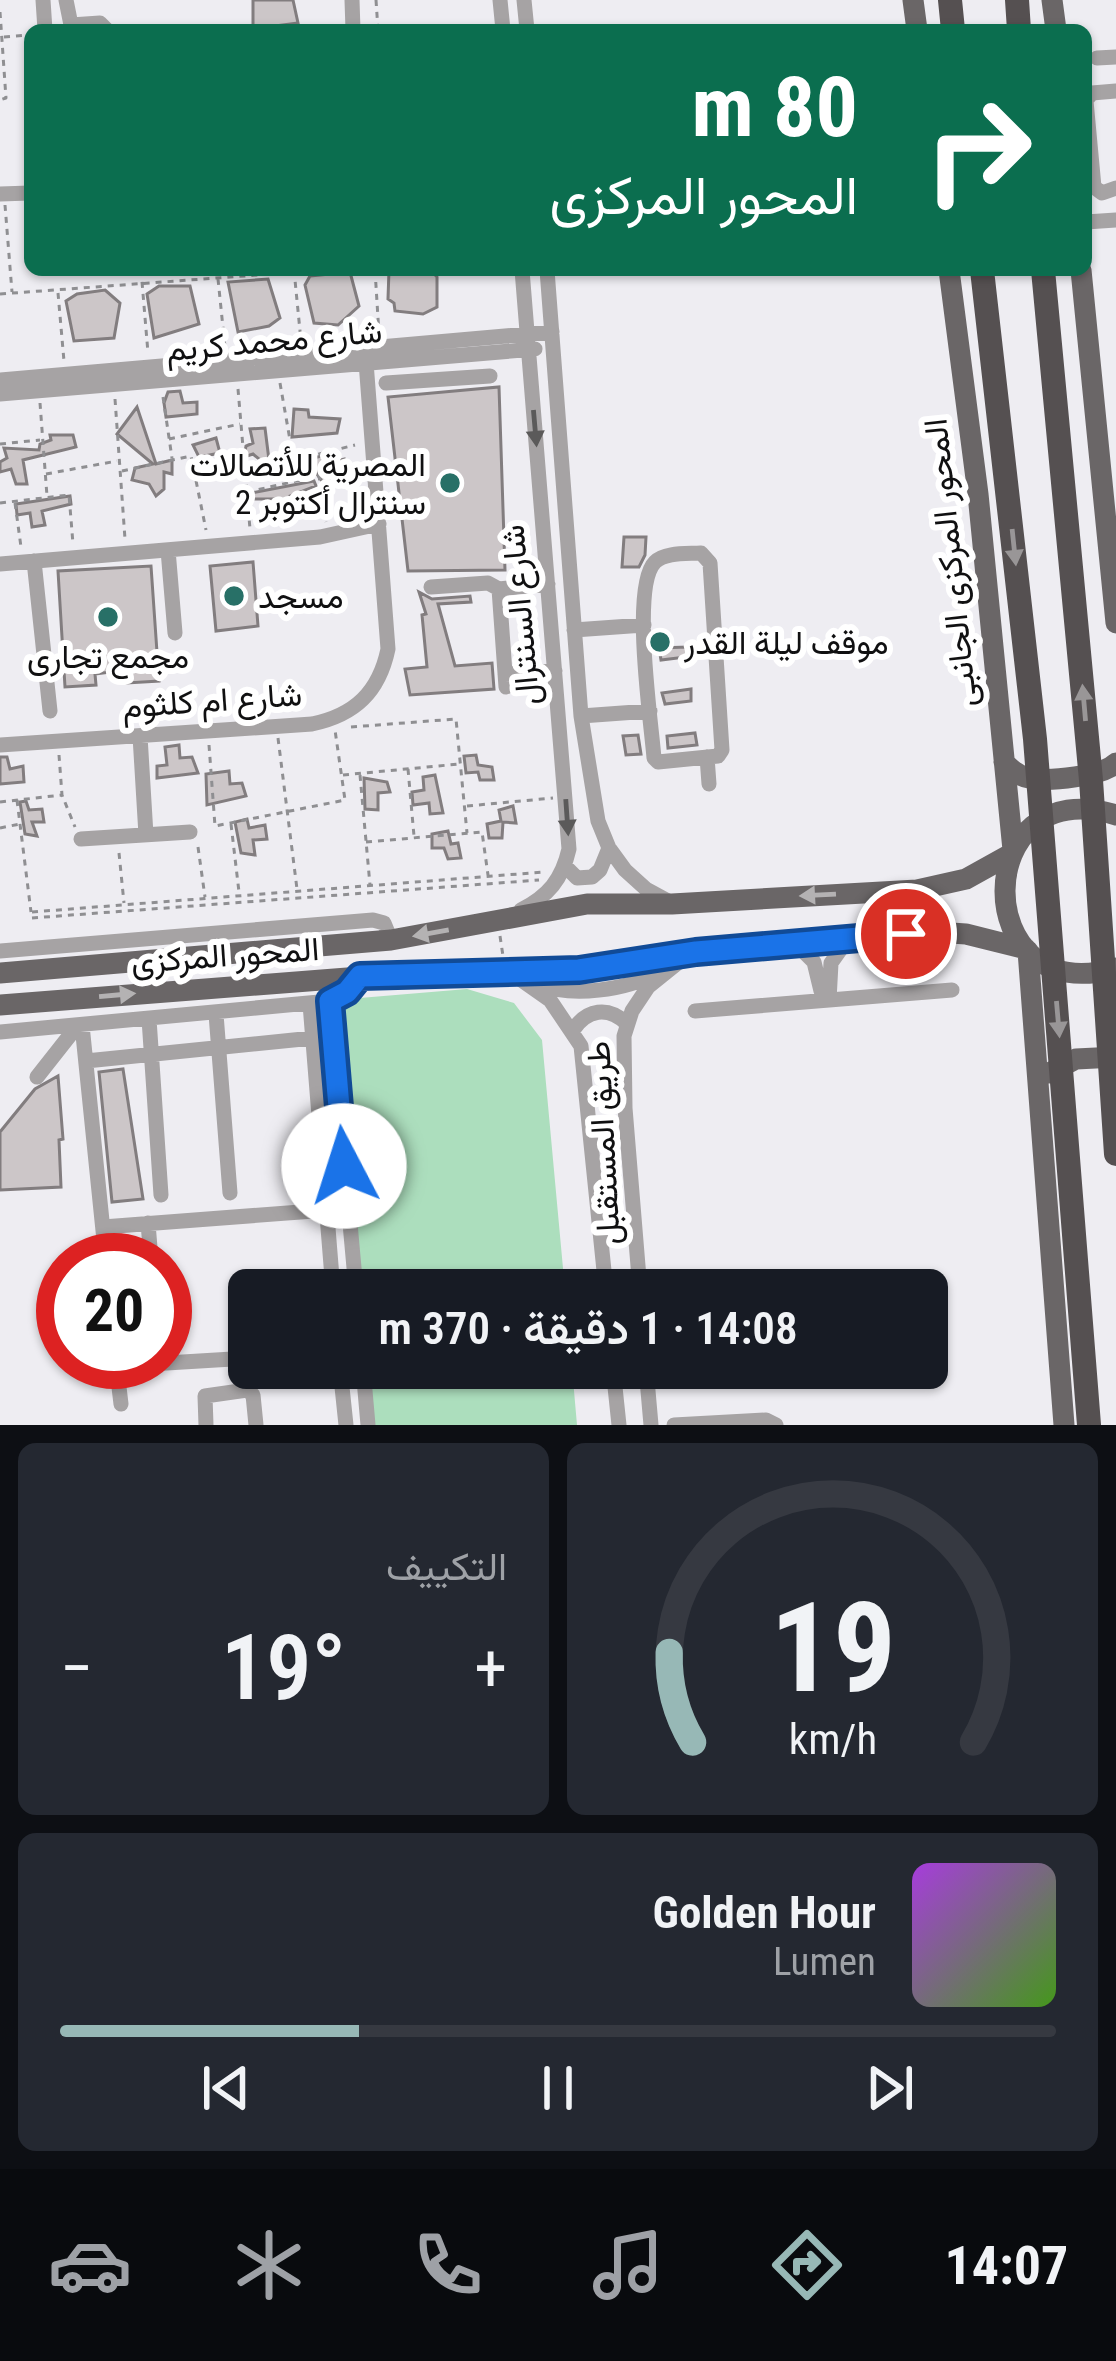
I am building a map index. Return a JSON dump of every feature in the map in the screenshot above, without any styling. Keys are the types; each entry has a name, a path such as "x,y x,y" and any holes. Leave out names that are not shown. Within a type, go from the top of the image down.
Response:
{"highway":[{"path":"983,276 1036,739 1090,1425"},
{"path":"1044,276 1091,780 1116,1154"}],"main road":[{"name":"المحور المركزى الجانبى","path":"950,276 978,494 1012,852 1002,896 1010,925 1027,950 1041,1079 1064,1425"},
{"path":"1082,276 1116,623"},
{"path":"1004,762 1032,779 1102,773 1116,763"},
{"name":"المحور المركزى","path":"0,973 391,940 587,904 672,904 900,890 966,879 1012,852 1032,827 1058,813 1088,808 1116,814"},
{"path":"900,890 906,934"},
{"name":"المحور المركزى","path":"0,1005 360,976 579,970 685,954 906,934 967,934 1027,950 1051,966 1076,974 1116,968"},
{"path":"1041,1079 1076,1059 1116,1058"}],"street":[{"path":"66,0 69,23 101,24"},
{"path":"1097,58 1116,57"},
{"path":"1092,166 1094,188 1102,193 1116,188"},
{"name":"شارع السنترال","path":"522,276 565,796 568,849 563,871"},
{"name":"شارع السنترال","path":"548,276 581,716 598,821 609,848 635,880 672,904"},
{"name":"شارع محمد كريم","path":"0,380 155,374 380,347 553,340"},
{"name":"شارع محمد كريم","path":"231,367 277,370 460,355 528,342"},
{"path":"460,355 462,378"},
{"name":"شارع ام كلثوم","path":"0,745 334,724 371,693 383,672 388,625 366,362"},
{"name":"شارع محمد كريم","path":"0,394 114,384 155,374"},
{"path":"386,383 490,376"},
{"path":"0,564 327,535 379,524"},
{"path":"168,550 175,634"},
{"path":"704,554 710,563 722,750 718,756 658,762 650,711 644,584 663,556 704,554"},
{"path":"28,561 50,711"},
{"path":"431,587 488,583 499,589 548,584"},
{"path":"499,589 506,680 555,670"},
{"path":"574,630 644,625"},
{"path":"581,716 650,711"},
{"path":"140,736 146,835"},
{"path":"707,757 709,784"},
{"path":"81,839 190,832"},
{"path":"498,921 539,901 563,871 577,878 592,877 609,848"},
{"path":"0,951 373,920 385,923 391,940"},
{"path":"826,1000 831,963 848,939"},
{"path":"795,944 814,962 826,1000"},
{"name":"طريق المستقبل","path":"638,1269 622,1050 626,1023 648,986 685,954"},
{"name":"طريق المستقبل","path":"511,970 540,991 581,1046 604,1269"},
{"path":"0,1032 330,1001 347,992 360,976"},
{"path":"694,1011 952,990"},
{"path":"330,1001 354,1269"},
{"path":"310,1004 331,1269"},
{"path":"573,1030 594,1012 608,1012 626,1023"},
{"path":"216,1014 230,1192"},
{"path":"148,1019 161,1196"},
{"path":"80,1025 104,1233"},
{"path":"37,1076 80,1025"},
{"path":"86,1061 313,1038"},
{"path":"103,1227 327,1210"},
{"path":"148,1223 149,1233"},
{"path":"192,1361 228,1359"},
{"path":"120,1389 121,1404"},
{"path":"342,1389 346,1425"},
{"path":"365,1389 368,1425"},
{"path":"616,1389 619,1425"},
{"path":"648,1389 651,1425"},
{"path":"206,1425 206,1396 247,1390 253,1395 256,1425"},
{"path":"674,1425 766,1420 776,1425"}],"path":[{"path":"0,12 6,98 0,100"},
{"path":"2,194 12,293"},
{"path":"141,276 172,460"},
{"path":"0,294 240,276"},
{"path":"294,276 302,354"},
{"path":"375,276 380,347"},
{"path":"218,278 241,424 251,542"},
{"path":"58,290 66,375"},
{"path":"277,370 297,481"},
{"path":"114,384 126,553"},
{"path":"39,391 47,497"},
{"path":"169,439 241,424"},
{"path":"0,444 43,439"},
{"path":"293,460 372,440"},
{"path":"120,472 193,458 208,546"},
{"path":"46,474 119,460"},
{"path":"247,492 321,477 327,535"},
{"path":"0,503 70,497 73,558"},
{"path":"15,501 28,561"},
{"path":"208,731 214,825 345,800 334,724 456,719 467,833"},
{"path":"276,727 297,891"},
{"path":"58,740 62,795 81,839"},
{"path":"342,775 460,764"},
{"path":"408,769 414,838"},
{"path":"359,773 370,885"},
{"path":"0,802 62,795"},
{"path":"465,807 565,796"},
{"path":"17,800 36,948"},
{"path":"231,823 239,896"},
{"path":"0,828 20,824"},
{"path":"190,832 198,844 209,934"},
{"path":"366,842 483,834 488,876"},
{"path":"118,837 130,940"},
{"path":"206,902 563,871"},
{"path":"32,915 563,871"},
{"path":"498,921 511,970"}],"green space":[{"path":"467,989 514,1003 542,1040 563,1269 360,1269 336,1000"},
{"path":"371,1389 574,1389 577,1425 374,1425"}],"building":[{"path":"253,0 293,0 298,23 253,24"},
{"path":"310,276 351,276 359,306 338,325 314,323 305,285"},
{"path":"389,276 437,277 437,307 423,314 395,311 388,299"},
{"path":"268,279 280,318 269,326 238,332 228,282"},
{"path":"159,286 190,286 199,324 154,338 147,294"},
{"path":"105,290 120,303 114,338 74,341 66,301 77,294"},
{"name":"المصرية للأتصالات سنترال أكتوبر 2","path":"499,387 505,570 408,571 388,397"},
{"path":"180,391 183,403 197,402 197,414 166,417 168,392"},
{"path":"137,407 156,464 172,460 172,474 164,472 164,489 156,496 149,484 132,480 135,468 153,464 117,434"},
{"path":"294,409 308,410 309,417 340,419 337,433 292,437"},
{"path":"265,428 270,468 253,454 244,457 246,446 253,443 250,429"},
{"path":"50,435 73,435 76,447 23,460 27,484 16,484 11,469 0,472 0,462 7,458 4,448 39,450 40,444 51,440"},
{"path":"216,438 220,453 199,457 193,445"},
{"path":"326,455 326,463 344,459 344,474 332,476 331,494 313,458"},
{"path":"314,481 316,486 290,496 290,509 275,509 274,499 252,499 251,493"},
{"path":"70,496 71,504 42,511 45,525 32,527 30,513 17,515 16,504"},
{"path":"624,537 646,537 639,567 622,567"},
{"name":"مسجد","path":"253,562 258,626 216,631 210,566"},
{"name":"مجمع تجارى","path":"151,566 159,681 127,683 126,670 95,674 96,685 65,687 58,571"},
{"path":"419,592 432,599 470,596 471,602 438,604 455,666 492,663 494,689 410,695 405,669 427,667 422,615 426,614"},
{"path":"687,647 686,657 661,660 659,648"},
{"path":"691,689 691,701 665,704 662,693"},
{"path":"695,733 697,745 668,748 667,736"},
{"path":"638,735 641,754 626,755 623,736"},
{"path":"179,745 180,758 192,757 198,773 157,778 157,766 167,765 165,747"},
{"path":"476,755 478,765 492,767 494,780 480,780 478,772 466,773 464,756"},
{"path":"0,757 7,757 10,769 23,766 24,782 0,784"},
{"path":"229,771 230,784 242,783 246,796 207,805 206,774"},
{"path":"435,775 443,813 430,814 429,803 413,805 412,792 424,790 423,777"},
{"path":"364,778 387,782 390,792 378,793 378,810 365,809"},
{"path":"26,801 29,810 42,809 44,822 32,822 37,836 25,834 20,802"},
{"path":"513,806 516,823 503,822 502,838 489,838 487,824 501,821 499,810"},
{"path":"247,819 249,828 265,825 267,839 253,840 255,855 241,853 235,822"},
{"path":"448,831 451,844 458,843 461,858 448,859 444,848 432,848 432,834"},
{"path":"123,1069 143,1199 112,1202 99,1072"},
{"path":"58,1076 61,1187 0,1190 0,1132 35,1089"}],"place":[{"name":"المصرية للأتصالات سنترال أكتوبر 2","path":"450,483"},
{"name":"مسجد","path":"234,596"},
{"name":"مجمع تجارى","path":"108,617"},
{"name":"موقف ليلة القدر","path":"660,642"}],"route":[{"path":"344,1166 330,1001 347,992 360,976 579,970 696,952 906,934"}]}
